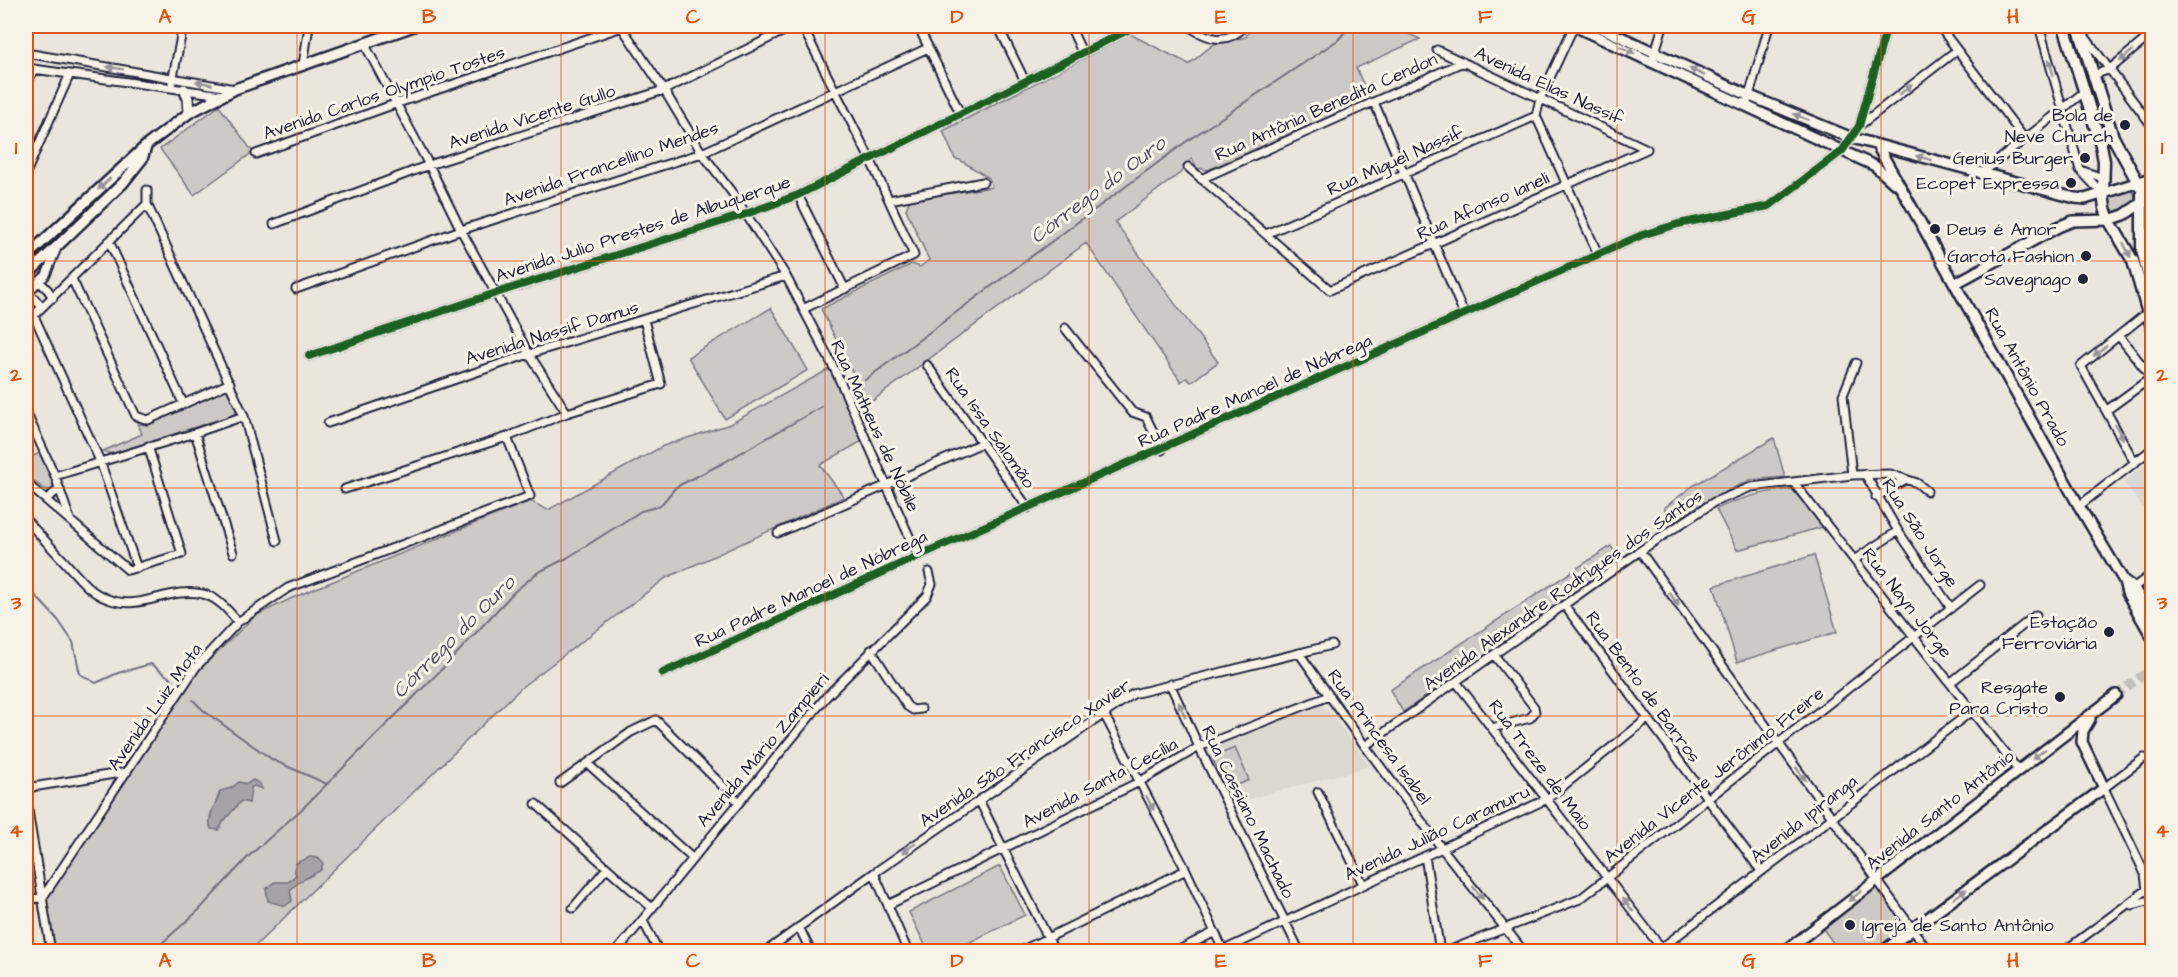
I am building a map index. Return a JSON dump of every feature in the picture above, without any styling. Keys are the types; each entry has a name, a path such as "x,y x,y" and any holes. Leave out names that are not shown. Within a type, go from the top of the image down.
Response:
{"main road":[{"path":"2064,26 2101,145 2104,161 2103,194 2109,220 2133,261 2150,310 2152,327"},
{"path":"2078,26 2113,136 2142,190 2142,249 2152,292"},
{"path":"2077,69 2084,74 2094,75"}],"street":[{"path":"26,40 29,26"},
{"path":"171,87 183,26"},
{"path":"303,65 309,26"},
{"path":"46,275 26,257 147,145 189,113 235,89 414,26"},
{"name":"Rua Matheus de Nóbile","path":"622,26 702,153 746,214 786,276 836,372 918,556"},
{"name":"Avenida Carlos Olympio Tostes","path":"256,154 622,26"},
{"name":"Avenida Vicente Gullo","path":"274,224 429,165 664,90 794,26"},
{"path":"802,26 870,159 913,252 913,257 803,309"},
{"path":"918,26 960,113"},
{"path":"998,26 1025,81"},
{"path":"1070,26 1082,52"},
{"name":"Avenida Julio Prestes de Albuquerque","path":"309,356 798,195 1136,26"},
{"path":"1188,26 1205,37 1217,39 1232,35 1245,26"},
{"path":"1598,254 1536,116 1540,99 1574,26 1875,166 1901,189"},
{"path":"1597,26 1750,96 1852,138 1981,174 2085,199 2152,179"},
{"path":"1652,62 1663,26"},
{"path":"1746,106 1769,26"},
{"path":"1876,26 1887,27"},
{"path":"1939,26 2024,138"},
{"path":"2039,26 2080,170 2103,194"},
{"path":"2078,26 2152,126"},
{"name":"Rua Padre Manoel de Nóbrega","path":"663,673 918,556 1162,450 1642,235 1678,224 1769,206 1842,151 1852,138 1858,126 1887,27"},
{"path":"2094,75 2110,69 2152,34"},
{"path":"364,43 461,230 529,354 567,413"},
{"name":"Avenida Francellino Mendes","path":"296,289 461,230 702,153 928,48"},
{"name":"Avenida Elias Nassif","path":"1437,50 1647,149"},
{"path":"1858,126 1957,50"},
{"path":"26,53 235,89"},
{"name":"Rua Antônia Benedita Cendon","path":"1201,179 1463,62"},
{"path":"26,68 222,95"},
{"path":"26,84 35,69"},
{"path":"26,173 70,74"},
{"path":"184,89 188,98 189,113"},
{"path":"1981,174 2084,92"},
{"path":"1374,102 1464,314"},
{"name":"Rua Miguel Nassif","path":"1266,234 1536,116"},
{"path":"26,276 123,183 142,159 147,145"},
{"name":"Rua Antônio Prado","path":"1877,145 2079,506 2124,581 2152,620"},
{"name":"Rua Afonso Ianeli","path":"1266,234 1330,290 1647,149"},
{"path":"1188,167 1266,234"},
{"path":"2080,170 2103,178"},
{"path":"1956,283 2058,227 2073,221 2109,220 2130,211 2143,199 2152,179"},
{"path":"889,200 983,182"},
{"path":"147,190 147,204 244,416 277,541"},
{"path":"798,195 845,289"},
{"path":"26,322 147,204"},
{"path":"109,241 183,403"},
{"path":"42,307 27,293 46,275 58,245"},
{"name":"Avenida Nassif Damus","path":"328,423 529,354 786,276"},
{"path":"72,279 136,416 148,420 230,383"},
{"path":"39,281 53,298"},
{"path":"2135,463 2081,366 2150,310"},
{"path":"34,316 100,461 136,568"},
{"path":"345,489 507,436 567,413 661,384 644,320"},
{"path":"1065,328 1132,412 1146,417 1162,450"},
{"path":"2107,410 2152,377 2118,336"},
{"path":"1852,475 1843,395 1856,363"},
{"name":"Rua Issa Salomão","path":"927,366 1028,508"},
{"path":"26,412 55,476 70,519"},
{"path":"55,476 244,416"},
{"path":"195,433 233,554"},
{"name":"Avenida Luiz Mota","path":"43,897 196,667 238,622 288,588 530,496 507,436"},
{"path":"778,533 982,443"},
{"path":"26,483 128,570 136,568 182,554 148,446"},
{"path":"2079,506 2152,449"},
{"name":"Avenida Alexandre Rodrigues dos Santos","path":"1365,746 1458,683 1640,551 1714,502 1751,487 1865,474 1890,474 1917,483 1927,491"},
{"name":"Rua São Jorge","path":"1865,474 1898,531 1951,608"},
{"path":"1876,496 1906,479"},
{"name":"Rua Nayn Jorge","path":"1794,483 2018,770"},
{"path":"46,499 60,489"},
{"path":"26,520 83,583 96,594 114,602 132,604 178,594 203,594 224,607 238,622"},
{"path":"1854,561 1898,531"},
{"path":"1640,551 1929,951"},
{"name":"Avenida Mário Zampieri","path":"616,951 826,696 927,596 932,584 929,572"},
{"path":"2130,590 2152,574"},
{"name":"Avenida Vicente Jerônimo Freire","path":"1445,951 1581,899 1980,585"},
{"name":"Rua Antônio Prado","path":"2130,590 2152,638"},
{"name":"Rua Bento de Barros","path":"1565,606 1761,871"},
{"path":"1950,683 2036,615"},
{"name":"Avenida São Francisco Xavier","path":"765,951 1133,694 1332,645"},
{"path":"871,650 907,706 913,710 921,709"},
{"name":"Rua Princesa Isabel","path":"1299,653 1441,848 1524,951"},
{"path":"1492,728 1530,718 1535,712 1534,707 1495,656"},
{"name":"Rua Treze de Maio","path":"1458,683 1660,950"},
{"name":"Rua Cassiano Machado","path":"1170,684 1300,951"},
{"name":"Avenida Santo Antônio","path":"1784,951 2116,695"},
{"name":"Avenida Santa Cecília","path":"888,905 1139,782 1199,747 1329,696"},
{"name":"Avenida Ipiranga","path":"1660,950 1972,711"},
{"path":"2082,742 2083,731 2093,713"},
{"path":"1104,714 1186,870 1224,951"},
{"name":"Avenida Julião Caramuru","path":"1224,951 1285,920 1547,799 1647,718"},
{"path":"560,783 631,732 656,720 739,802"},
{"path":"2063,951 2150,888 2082,742 2074,734 2068,733"},
{"path":"1882,951 2144,758"},
{"path":"588,764 692,858"},
{"path":"26,788 128,772"},
{"path":"1318,792 1362,884"},
{"path":"26,798 51,951"},
{"path":"979,800 1055,951"},
{"path":"536,804 652,908"},
{"path":"26,843 34,842"},
{"path":"1425,856 1440,951"},
{"path":"573,908 606,869"},
{"path":"1019,951 1186,870"},
{"path":"874,873 908,951"},
{"path":"2145,874 2152,878"},
{"path":"26,900 43,897"},
{"path":"2126,907 2147,901 2152,905"},
{"path":"643,921 659,951"},
{"path":"799,927 811,951"},
{"path":"1175,951 1215,932"},
{"path":"777,942 781,951"}],"shaded area":[{"path":"1252,26 1391,26 1420,39 1356,68 1370,99 1208,170 1197,168 1192,158 1183,171 1115,222 1218,362 1191,382 1186,378 1181,382 1086,243 868,404 821,309 912,264 920,267 929,260 906,209 910,200 992,187 989,178 955,159 943,131 1130,34 1189,64 1214,44 1246,37"},
{"path":"219,106 253,152 194,195 160,149"},
{"path":"2131,188 2135,201 2123,210 2114,212 2109,197"},
{"path":"771,308 808,370 725,419 688,357"},
{"path":"831,368 864,440 820,465 844,497 666,578 523,686 250,951 51,951 43,897 130,774 200,669 255,616 292,598 530,501 548,510 663,446 730,424"},
{"path":"226,389 229,390 238,409 233,415 111,454 103,451 142,434 138,424 148,425"},
{"path":"1774,438 1785,477 1750,480 1703,503 1672,523 1664,508 1691,487"},
{"path":"42,452 55,485 51,490 44,489 26,475 26,459"},
{"path":"2152,459 2152,519 2123,482"},
{"path":"1792,489 1823,527 1737,550 1716,509 1753,495"},
{"path":"1611,546 1620,562 1403,712 1390,690"},
{"path":"1814,555 1837,632 1737,662 1714,586"},
{"path":"1321,702 1371,766 1231,804 1204,750"},
{"path":"1235,748 1249,780 1226,790 1212,757"},
{"path":"253,780 260,784 262,789 254,786 251,788 249,803 241,801 219,830 211,829 211,814 220,791 231,788 239,782 247,784"},
{"path":"310,857 318,858 323,863 321,870 299,882 290,890 292,901 285,906 268,901 266,889 274,882 288,882 296,875 294,869 296,863"},
{"path":"1000,866 1025,915 952,951 928,951 909,912"},
{"path":"1877,886 1907,928 1875,952 1839,951 1823,929"}],"waterway":[{"name":"Córrego do Ouro","path":"865,380 1187,141 1338,40 1350,26"},
{"name":"Córrego do Ouro","path":"152,952 199,910 249,856 303,808 447,664 514,592 537,573 567,558 641,511 660,506 676,487 821,407"},
{"path":"26,576 32,592 58,620 73,642 80,674 96,683 118,673 151,664 174,681"},
{"path":"193,700 204,711 273,760 327,784"}],"tunnel":[{"path":"2116,695 2152,668"}],"cycle path":[{"path":"309,356 798,195 1136,26"},
{"path":"663,673 918,556 1642,235 1678,224 1769,206 1842,151 1859,126 1887,26"}],"place":[{"name":"Bola de Neve Church","path":"2125,125"},
{"name":"Genius Burger","path":"2085,158"},
{"name":"Ecopet Expressa","path":"2071,183"},
{"name":"Deus é Amor","path":"1935,229"},
{"name":"Garota Fashion","path":"2086,256"},
{"name":"Savegnago","path":"2083,279"},
{"name":"Estação Ferroviária","path":"2109,632"},
{"name":"Resgate Para Cristo","path":"2060,697"},
{"name":"Igreja de Santo Antônio","path":"1850,925"}]}
